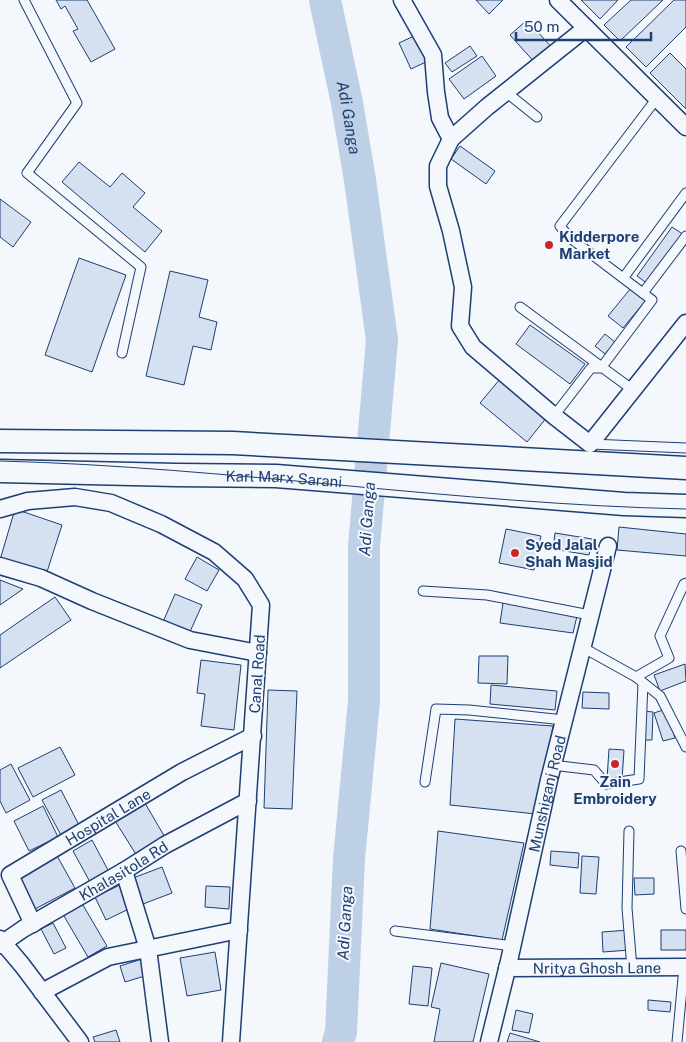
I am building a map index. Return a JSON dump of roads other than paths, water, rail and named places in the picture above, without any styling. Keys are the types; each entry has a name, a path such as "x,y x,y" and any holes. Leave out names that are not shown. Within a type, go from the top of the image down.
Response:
{"main road":[{"path":"0,441 233,443 686,468"},
{"path":"233,443 276,476"},
{"name":"Karl Marx Sarani","path":"0,471 276,476 624,504 686,506"}],"street":[{"path":"402,0 433,55 440,118 451,139"},
{"path":"558,0 686,127"},
{"path":"586,28 451,139 438,166 438,186 451,231 463,287 460,326 473,348 590,444 686,323"},
{"name":"Canal Road","path":"0,509 28,501 75,497 112,503 161,524 214,552 245,578 261,605 232,1042"},
{"name":"Munshiganj Road","path":"489,1042 513,946 552,765 608,546"},
{"path":"0,566 41,578 92,601 190,640 258,653"},
{"name":"Hospital Lane","path":"33,924 10,875 182,772 253,736"},
{"name":"Khalasitola Rd","path":"1,942 124,871 165,845 248,801"},
{"path":"124,871 148,949 160,1042"},
{"path":"42,992 108,957 239,930"},
{"path":"1,942 80,1042"},
{"name":"Nritya Ghosh Lane","path":"507,968 685,967"}],"lane":[{"path":"24,0 77,103 28,173 140,267 122,353"},
{"path":"506,92 537,116"},
{"path":"601,368 652,300 624,277 568,237 560,226 657,98"},
{"path":"624,277 686,193"},
{"path":"643,293 686,236"},
{"path":"520,307 633,390"},
{"path":"554,416 591,368 601,368"},
{"path":"590,444 686,448"},
{"path":"640,680 669,658 660,636 686,583"},
{"path":"423,591 487,596 590,615"},
{"path":"582,647 640,680 660,696 686,747"},
{"path":"552,765 594,770 606,784 639,779 640,680"},
{"path":"425,782 436,710 469,710 564,720"},
{"path":"629,831 627,908 632,968"},
{"path":"681,851 686,909"},
{"path":"395,931 513,946"},
{"path":"677,1042 685,967"}],"waterway":[{"name":"Adi Ganga","path":"325,0 347,103 360,180 382,340 364,546 364,701 349,859 341,1032 338,1042"}],"tram line":[{"path":"0,461 172,470 514,500 686,509"}],"place":[{"name":"Kidderpore Market","path":"549,245"},
{"name":"Syed Jalal Shah Masjid","path":"515,553"},
{"name":"Zain Embroidery","path":"615,764"}]}
